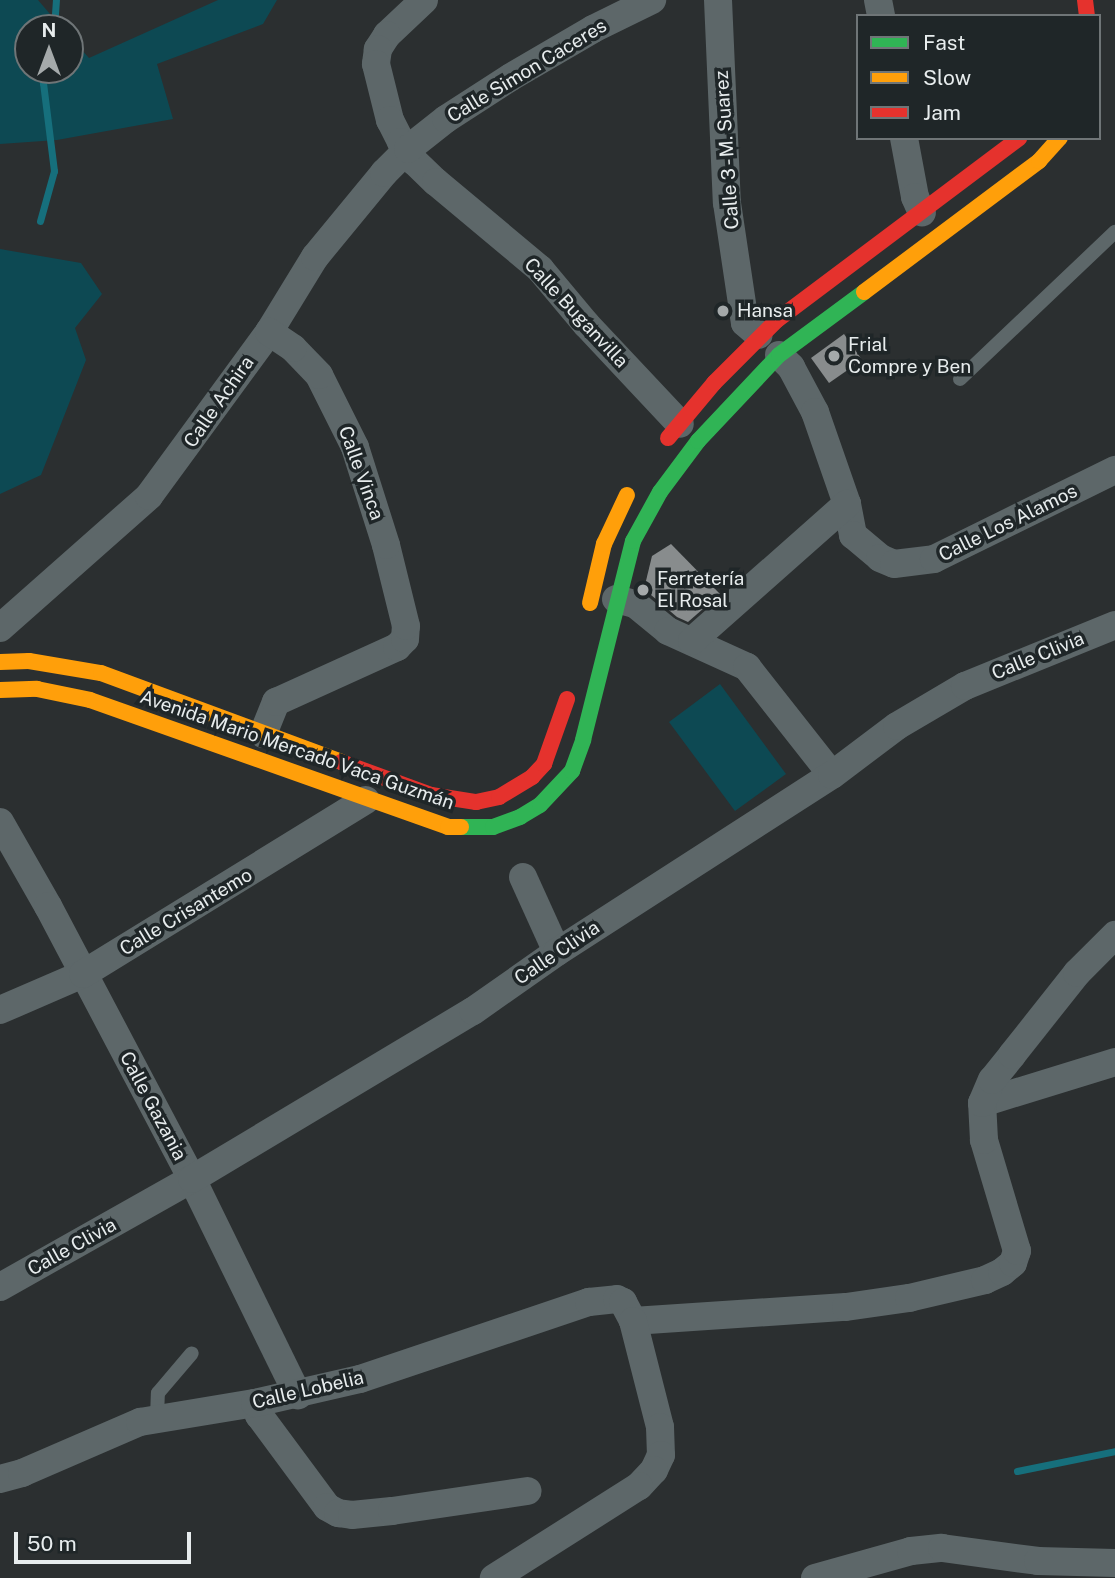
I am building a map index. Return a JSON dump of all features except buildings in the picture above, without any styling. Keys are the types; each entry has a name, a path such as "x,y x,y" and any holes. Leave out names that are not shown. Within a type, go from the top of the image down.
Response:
{"main road":[{"name":"Avenida Mario Mercado Vaca Guzmán","path":"659,450 689,432 779,355 930,223 1017,140"},
{"name":"Avenida Mario Mercado Vaca Guzmán","path":"0,662 29,661 101,673 263,734 448,827 493,827 540,805 572,771 583,740 616,599 633,541 689,432 759,335 930,223 1038,161 1058,140"},
{"path":"759,335 779,355"},
{"path":"585,625 604,544 620,506 638,477"},
{"name":"Avenida Mario Mercado Vaca Guzmán","path":"0,690 37,689 90,701 371,788 476,802 507,793 533,777 544,764 555,740 572,679"}],"street":[{"name":"Calle Buganvilla","path":"424,0 387,35 378,49 376,64 390,120 414,161 540,270 586,324 689,432"},
{"name":"Calle Simon Caceres","path":"408,149 511,77 593,29 652,0"},
{"name":"Calle 3 - M. Suarez","path":"718,0 727,203 746,323 759,335"},
{"path":"904,140 915,197 930,223"},
{"name":"Calle Achira","path":"0,628 149,496 269,332 315,257 384,173 408,149"},
{"name":"Calle Vinca","path":"263,734 276,702 397,647 405,639 407,626 386,545 355,447 319,375 293,348 269,332"},
{"name":"Calle Los Alamos","path":"779,355 791,367 815,412 847,504 853,535 880,558 894,564 911,564 934,559 1115,470"},
{"path":"692,641 847,504"},
{"path":"616,599 635,604 668,631 747,667 832,775"},
{"name":"Calle Clivia","path":"0,1287 192,1179 473,1011 557,952 832,775 897,726 965,686 1115,625"},
{"name":"Calle Crisantemo","path":"0,1010 83,974 371,788"},
{"name":"Calle Gazania","path":"0,822 192,1179 298,1395"},
{"path":"523,877 557,952"},
{"path":"982,1103 992,1080 1077,973 1115,935"},
{"path":"982,1103 1115,1062"},
{"name":"Calle Lobelia","path":"0,1479 22,1474 140,1422 298,1395 360,1379 589,1302 625,1310 846,1307 909,1298 985,1280 1013,1263 1017,1251 984,1140 982,1103"},
{"path":"494,1578 639,1486 654,1470 661,1455 660,1427 625,1310"},
{"path":"255,1403 259,1415 327,1507 338,1513 352,1515 392,1511 528,1491"},
{"path":"815,1578 881,1570 911,1551 942,1548 1038,1561 1115,1563"}],"lane":[{"path":"960,379 1115,232"},
{"path":"157,1418 158,1393 192,1353"}],"shaded area":[{"path":"0,0 38,0 50,14 14,14 14,84 84,84 84,52 89,58 218,0 277,0 263,24 157,64 173,119 57,140 0,144"},
{"path":"0,249 81,263 102,294 75,328 86,360 41,475 0,494"},
{"path":"720,684 786,774 735,811 669,722"}],"waterway":[{"path":"55,14 56,0"},
{"path":"40,221 54,171 43,84"},
{"path":"1017,1471 1115,1451"}],"traffic: fast":[{"path":"461,827 493,827 520,817 540,805 572,771 583,740 633,541 660,492 698,441 779,355 864,292"}],"traffic: slow":[{"path":"864,292 1039,161 1058,140"},
{"path":"590,603 604,544 627,495"},
{"path":"0,662 29,661 101,673 341,762"},
{"path":"0,690 37,689 90,700 448,827 461,827"}],"traffic: jam":[{"path":"1085,0 1087,14"},
{"path":"668,438 714,383 777,320 1016,140"},
{"path":"341,762 431,795 476,802 499,797 532,777 544,764 567,699"}],"place":[{"name":"Hansa","path":"723,311"},
{"name":"Frial Compre y Ben","path":"834,356"},
{"name":"Ferretería El Rosal","path":"643,590"}]}
